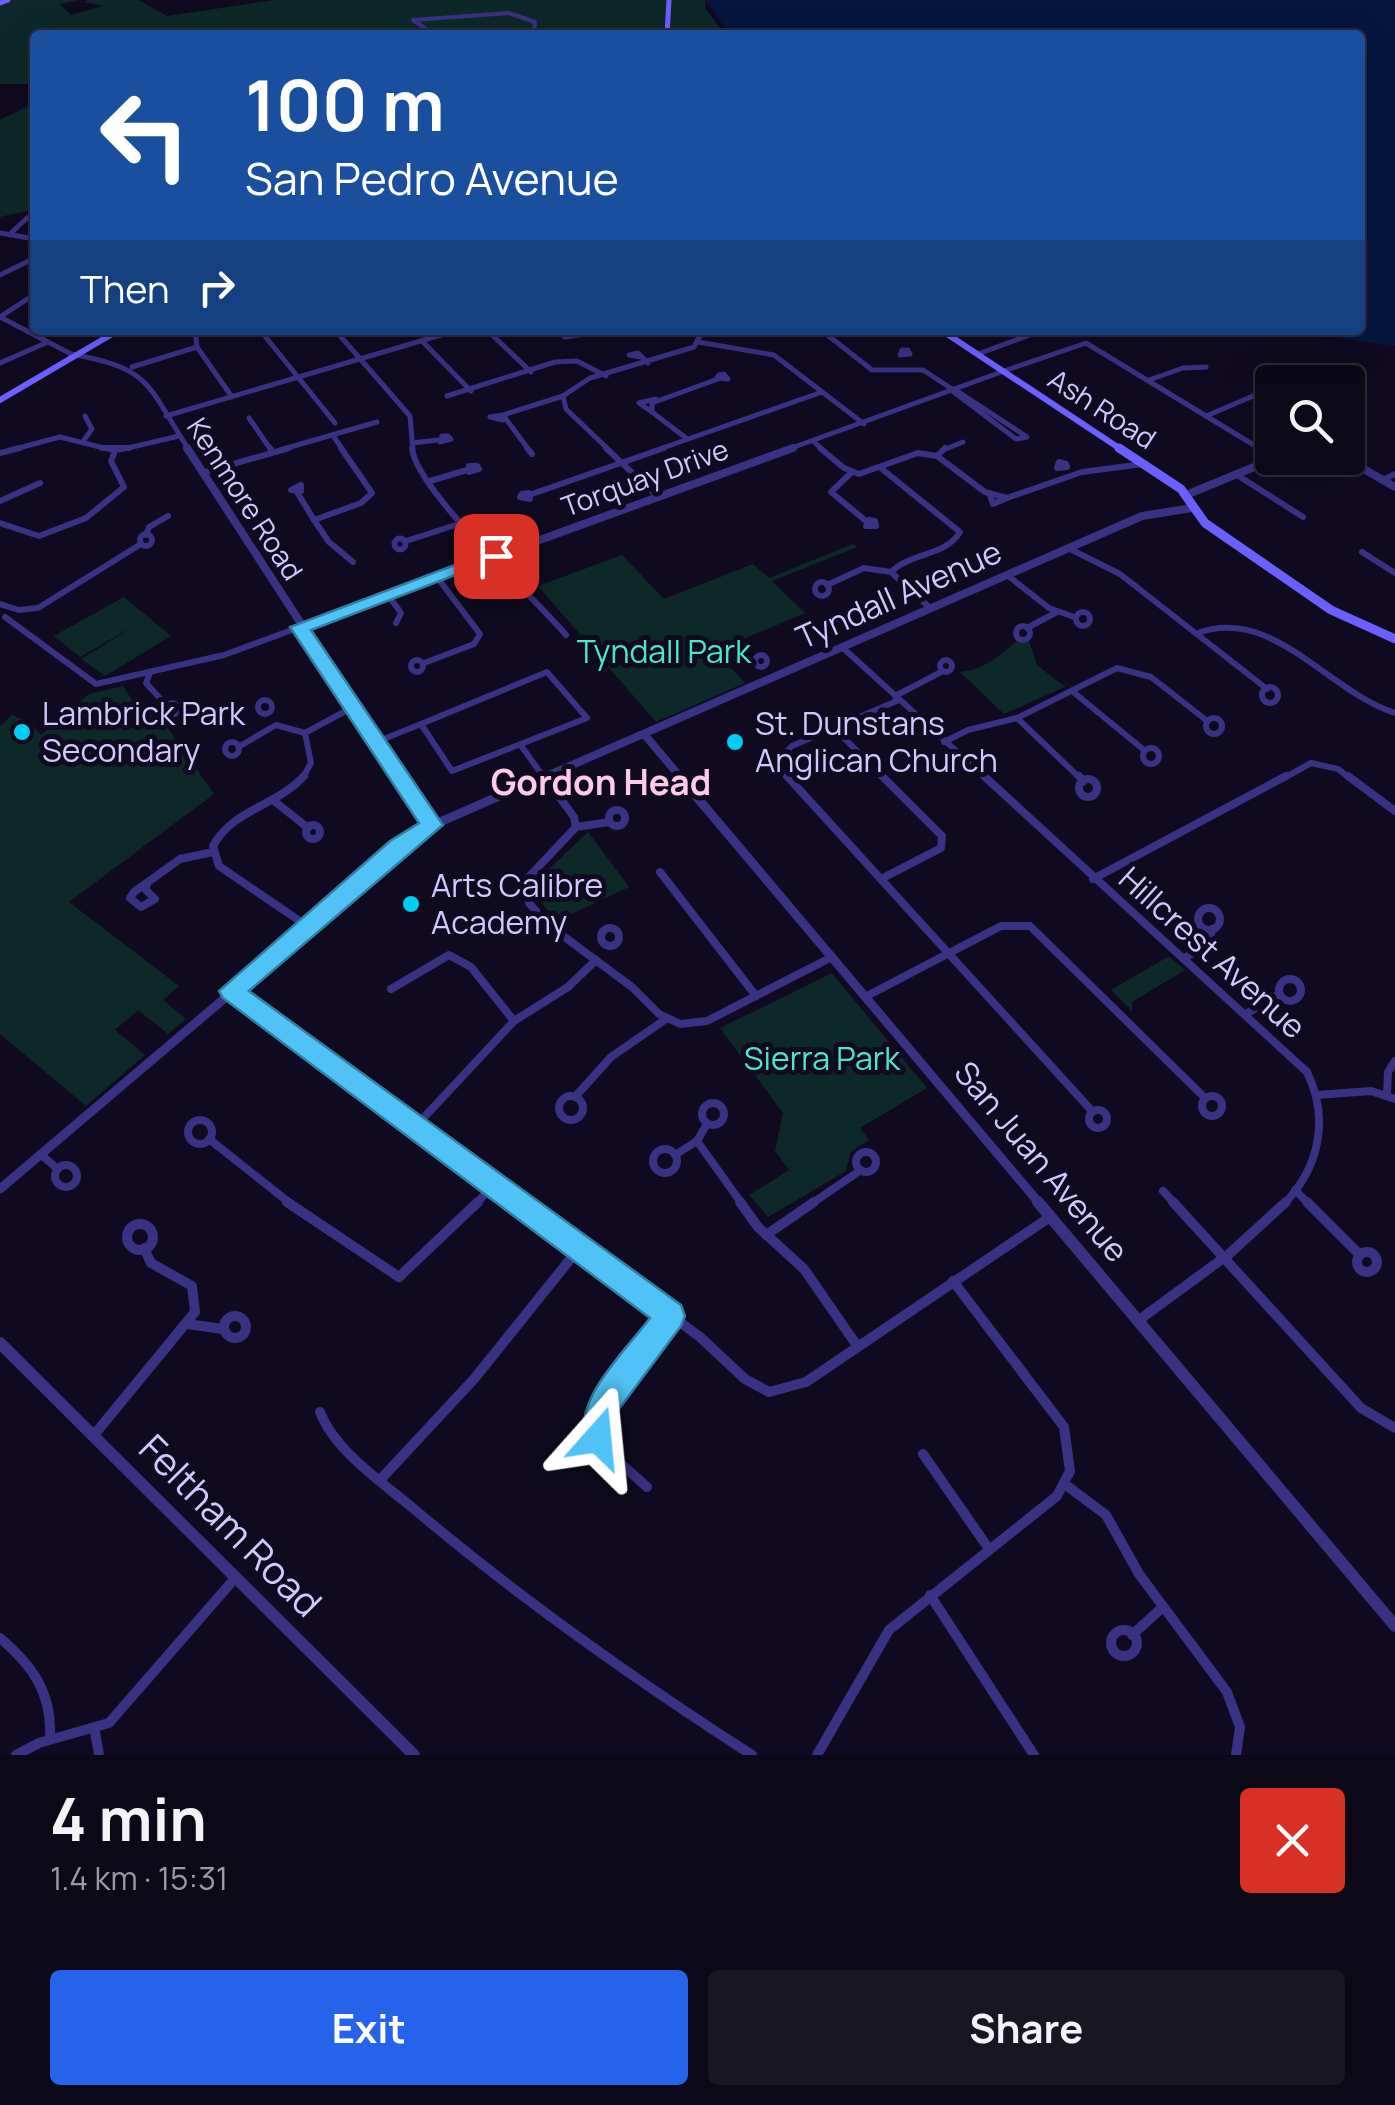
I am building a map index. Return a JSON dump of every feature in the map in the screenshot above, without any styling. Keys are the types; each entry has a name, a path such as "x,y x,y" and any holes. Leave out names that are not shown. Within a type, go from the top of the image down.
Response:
{"main road":[{"path":"0,3 8,0"},
{"path":"668,30 669,0"},
{"path":"0,398 106,335"},
{"name":"Ash Road","path":"949,335 1186,495"},
{"path":"1186,495 1199,518 1324,606 1395,639"}],"street":[{"path":"425,30 413,20 509,13 536,22 535,30"},
{"path":"10,233 27,218"},
{"path":"0,233 30,238"},
{"path":"0,275 30,260"},
{"path":"0,263 14,267"},
{"path":"30,297 0,317 30,333"},
{"path":"35,335 74,354 132,366 197,348"},
{"path":"196,335 197,348 232,397"},
{"path":"265,335 334,423"},
{"path":"339,335 410,416 413,456 430,481 491,558 530,592 566,635"},
{"path":"166,416 440,335"},
{"path":"493,335 530,372"},
{"path":"563,335 590,335"},
{"path":"698,342 700,335"},
{"path":"978,354 1029,335"},
{"path":"829,336 872,370 887,373 914,368"},
{"path":"422,340 470,391"},
{"path":"0,364 48,342"},
{"path":"532,454 503,417 563,396 580,383 698,342 774,355 864,424"},
{"name":"Torquay Drive","path":"5,618 92,683 150,673 224,655 1086,343 1149,380"},
{"path":"908,355 914,368 952,389 1027,437 1016,439 952,389"},
{"path":"447,396 555,362 576,361 606,376"},
{"name":"Kenmore Road","path":"132,366 432,825"},
{"path":"1149,380 1184,368 1206,367"},
{"path":"686,438 639,402 718,379"},
{"path":"1149,380 1255,446"},
{"path":"532,494 822,392"},
{"path":"1206,416 1255,395"},
{"path":"563,396 566,409 658,497"},
{"path":"652,412 656,399"},
{"path":"84,440 92,429 85,416"},
{"path":"249,418 272,451"},
{"path":"202,473 377,422"},
{"path":"0,523 26,536 52,534 113,499 124,487 110,457 116,451 179,436"},
{"path":"314,520 361,503 372,492 334,436"},
{"path":"0,453 51,438 84,440 116,451"},
{"path":"412,442 438,440"},
{"path":"814,442 852,472"},
{"path":"936,456 962,442"},
{"path":"866,522 832,496 834,486 852,472 882,469 918,454 936,456 990,494 994,504 1073,475 1143,464"},
{"path":"1186,495 1255,466"},
{"path":"1065,468 1073,475"},
{"path":"882,469 960,532 952,544 902,561 891,572"},
{"path":"430,481 467,470"},
{"path":"1365,470 1395,487"},
{"path":"1383,480 1395,474"},
{"path":"1237,475 1303,518"},
{"path":"0,501 40,483"},
{"path":"297,492 330,542 353,562"},
{"name":"Tyndall Avenue","path":"0,1190 398,847 432,825 1157,510 1192,508"},
{"path":"0,604 20,610 38,608 141,544 154,540 146,535 149,526 168,516"},
{"path":"406,541 462,523"},
{"path":"1068,548 1115,570 1268,689"},
{"path":"1362,552 1395,573"},
{"path":"827,585 864,568 891,572 930,608"},
{"path":"1008,575 1057,612 1074,617"},
{"path":"424,664 474,644 480,634 437,577"},
{"path":"388,595 400,613 396,623"},
{"path":"1028,628 1057,612"},
{"path":"1198,633 1223,622 1252,626 1365,705 1395,713"},
{"name":"Hillcrest Avenue","path":"842,647 1306,1070 1317,1095"},
{"path":"765,666 776,676"},
{"path":"944,742 968,730 1017,718 1117,668 1151,676 1206,720"},
{"path":"944,670 897,698 788,749 780,767 1092,1111"},
{"path":"150,673 146,683 166,706"},
{"path":"376,742 420,723 552,673 587,718 460,772 452,770 420,723"},
{"path":"1072,690 1144,750"},
{"path":"240,746 276,726 305,733 353,708"},
{"path":"268,712 276,726"},
{"path":"1017,718 1084,781"},
{"path":"835,729 942,836 940,848 881,879"},
{"path":"212,852 224,829 298,785 312,758 303,740 305,733"},
{"name":"San Juan Avenue","path":"644,734 1395,1626"},
{"path":"522,747 574,817 576,827"},
{"path":"1093,879 1311,763 1338,769 1395,812"},
{"path":"273,800 308,828"},
{"path":"609,822 576,827 526,880 524,892 547,924 666,1019 698,1024 832,958"},
{"path":"943,842 954,847"},
{"path":"147,883 180,859 212,852"},
{"path":"212,852 219,866 307,926"},
{"path":"660,872 756,996"},
{"path":"865,997 1001,926 1030,926 1204,1098"},
{"path":"1184,958 1210,941 1212,929"},
{"path":"416,1126 514,1022 568,987 604,944"},
{"path":"391,989 400,980 449,955 471,967 514,1022"},
{"path":"232,991 671,1316 745,1380 769,1392 795,1388 1051,1216"},
{"path":"1246,1014 1279,994"},
{"path":"575,1098 611,1057 666,1019"},
{"path":"1139,1320 1222,1256 1310,1172 1316,1151 1317,1095 1370,1091 1391,1097 1388,1072 1395,1061"},
{"path":"675,1154 697,1141 707,1124"},
{"path":"209,1139 284,1200 399,1277 457,1225 494,1184"},
{"path":"697,1141 766,1235 804,1269 858,1347"},
{"path":"40,1154 58,1169"},
{"path":"766,1235 861,1170"},
{"path":"1295,1190 1358,1253"},
{"path":"1163,1191 1362,1408 1395,1428"},
{"path":"94,1434 187,1324 196,1302 192,1286 151,1264 144,1248"},
{"path":"380,1480 474,1378 580,1248"},
{"path":"818,1755 876,1648 898,1620 1066,1484 1072,1455 1064,1427 953,1281"},
{"path":"647,1487 603,1448 597,1420 671,1316"},
{"path":"187,1324 223,1329"},
{"name":"Feltham Road","path":"0,1342 414,1755"},
{"path":"320,1412 326,1427 380,1480 555,1623 752,1755"},
{"path":"923,1454 990,1549"},
{"path":"1066,1484 1106,1515 1163,1607 1236,1709 1241,1741 1236,1755"},
{"path":"16,1755 50,1737 95,1732 120,1713 236,1577"},
{"path":"930,1595 1034,1755"},
{"path":"1132,1635 1163,1607"},
{"path":"0,1638 40,1678 51,1706 50,1737"},
{"path":"95,1732 99,1755"}],"green space":[{"path":"12,0 79,0 60,4 71,15 103,6 84,2 88,0 138,0 167,16 275,0 705,0 705,8 721,30 30,30 30,84 0,84 0,4"},
{"path":"30,105 30,210 0,217 0,120"},
{"name":"Tyndall Park","path":"853,544 857,547 772,581 805,613 715,651 745,683 656,722 538,586 622,555 664,599 753,564 769,578"},
{"path":"124,597 171,636 105,676 81,659 136,625 80,657 54,636"},
{"path":"1018,640 1029,641 1037,665 1065,687 1004,714 960,672 983,665"},
{"path":"123,686 141,714 155,710 214,794 69,902 179,986 163,1000 186,1019 168,1034 138,1010 115,1030 145,1055 86,1106 0,1034 0,726 12,715 30,723 41,735 89,694"},
{"path":"588,832 629,887 557,921 533,892 534,883"},
{"path":"1169,956 1185,970 1132,1002 1132,1011 1111,990"},
{"name":"Sierra Park","path":"832,973 927,1088 860,1128 869,1140 851,1152 846,1171 768,1217 749,1195 789,1170 775,1151 783,1113 720,1028"}],"water":[{"path":"706,0 1395,0 1395,346 1319,335 1365,335 1365,30 727,30"}],"place":[{"name":"Lambrick Park Secondary","path":"22,732"},
{"name":"St. Dunstans Anglican Church","path":"735,742"},
{"name":"Arts Calibre Academy","path":"411,904"}],"district":[{"name":"Gordon Head","path":"601,783"}],"route":[{"path":"496,556 300,627 432,825 398,847 232,991 671,1316 600,1412 598,1438"}]}
